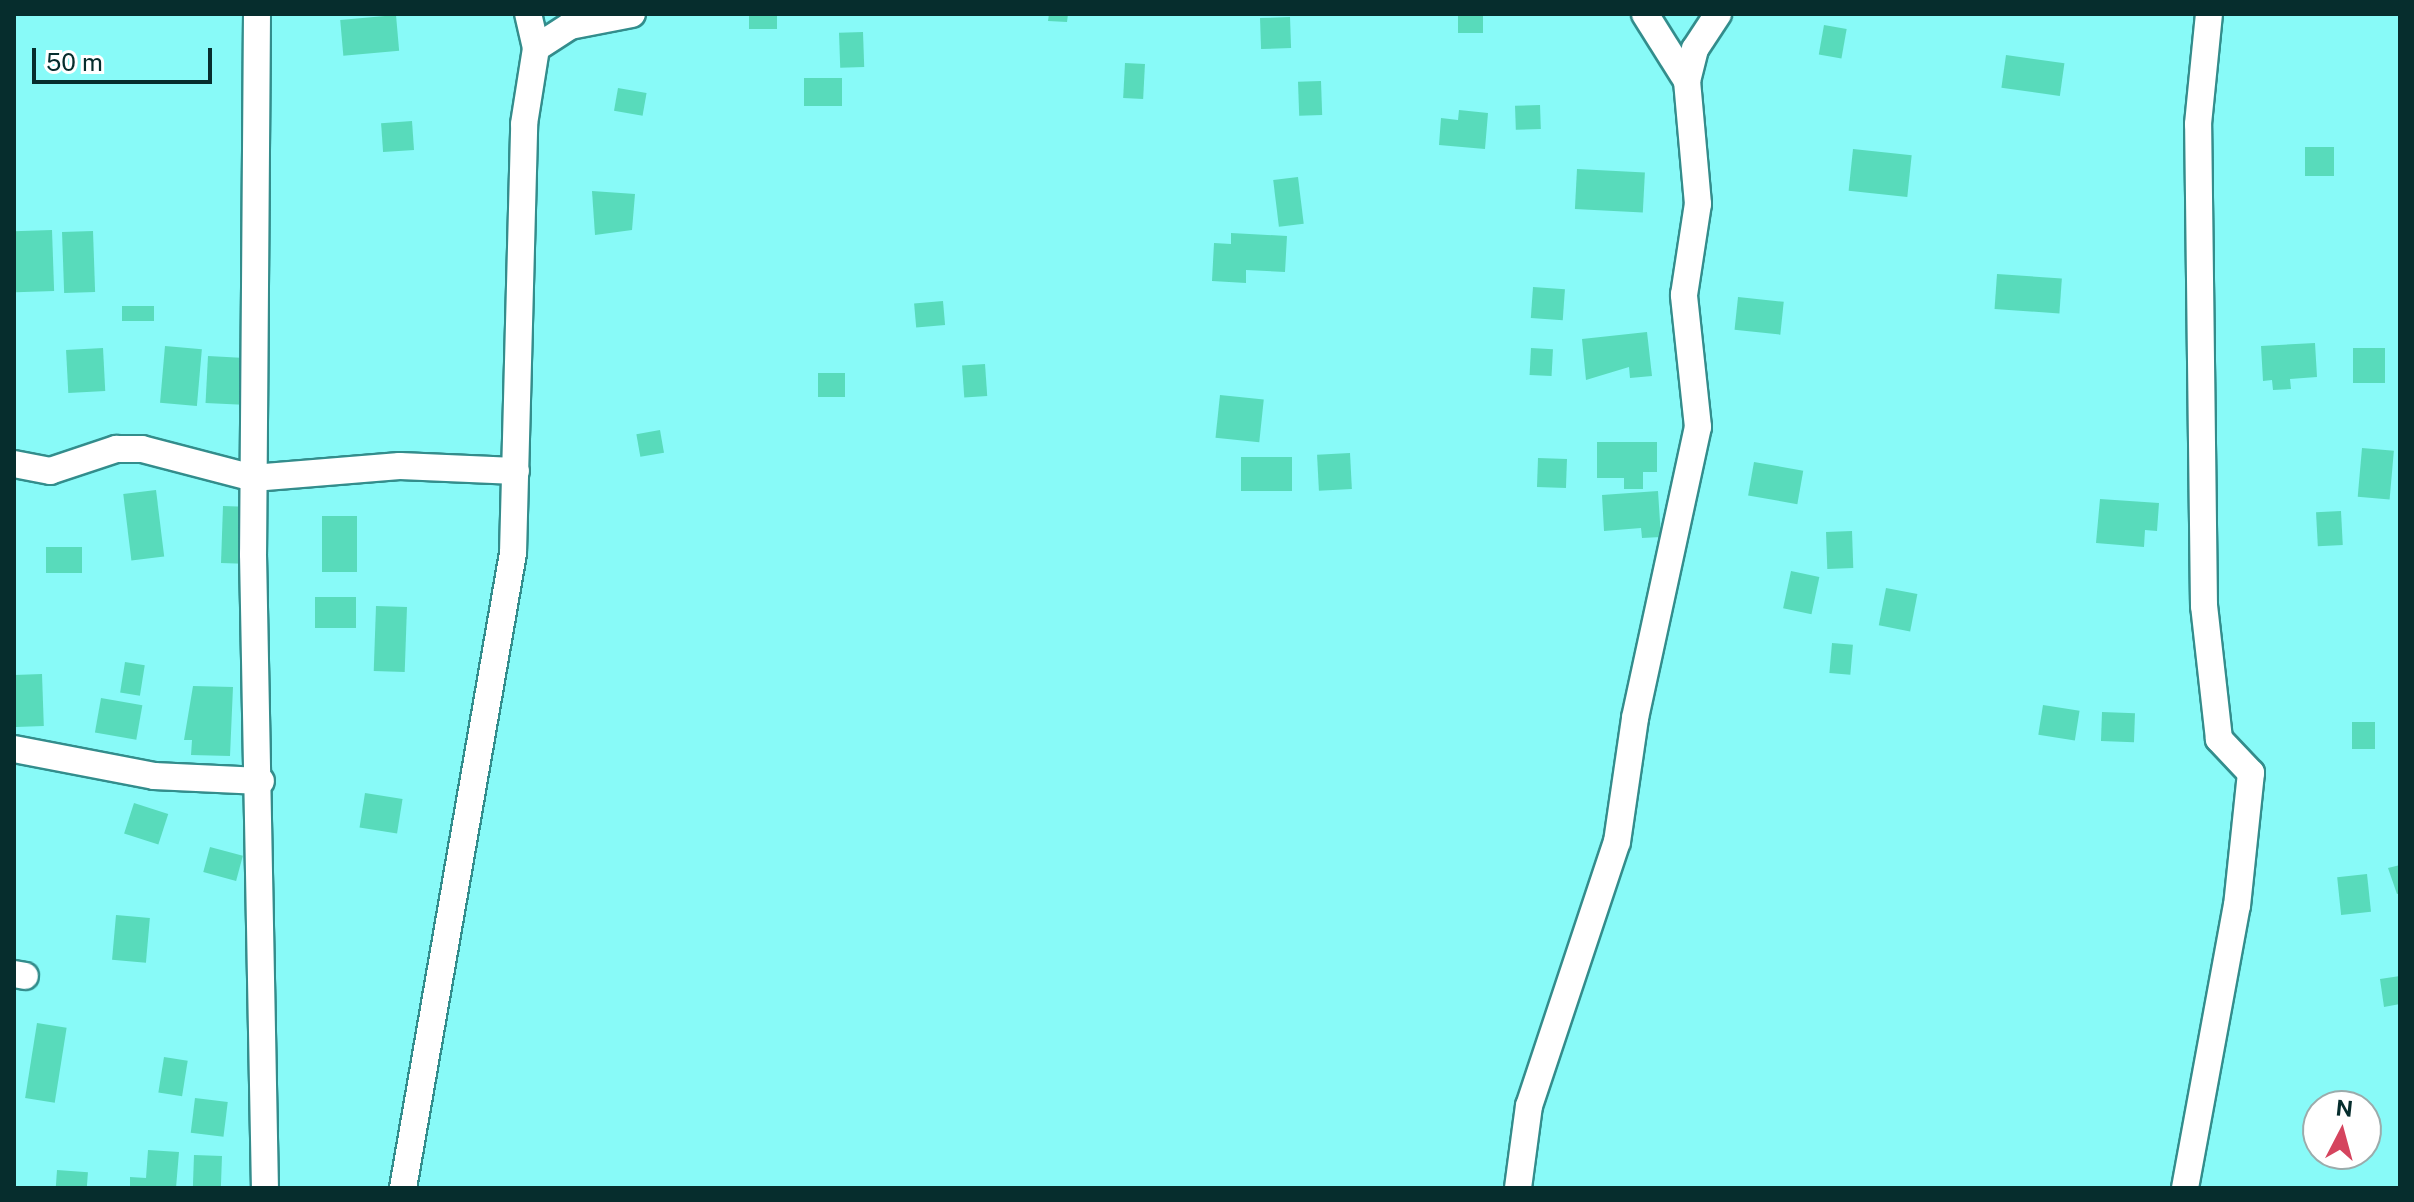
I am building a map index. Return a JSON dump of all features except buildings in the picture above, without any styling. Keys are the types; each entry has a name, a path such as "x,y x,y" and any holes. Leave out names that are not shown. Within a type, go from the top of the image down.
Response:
{"street":[{"path":"257,14 253,478 261,781 265,1188"},
{"path":"403,1188 513,553 524,124 536,48 528,14"},
{"path":"536,48 570,26 632,14"},
{"path":"1645,14 1687,81"},
{"path":"1518,1188 1529,1106 1617,842 1635,718 1698,427 1684,295 1698,244 1698,204 1687,81 1695,49 1718,14"},
{"path":"2185,1188 2237,906 2251,773 2219,739 2204,606 2198,124 2209,14"},
{"path":"14,464 50,471 116,449 142,449 253,478 400,466 516,471"},
{"path":"14,749 154,776 261,781"}]}
